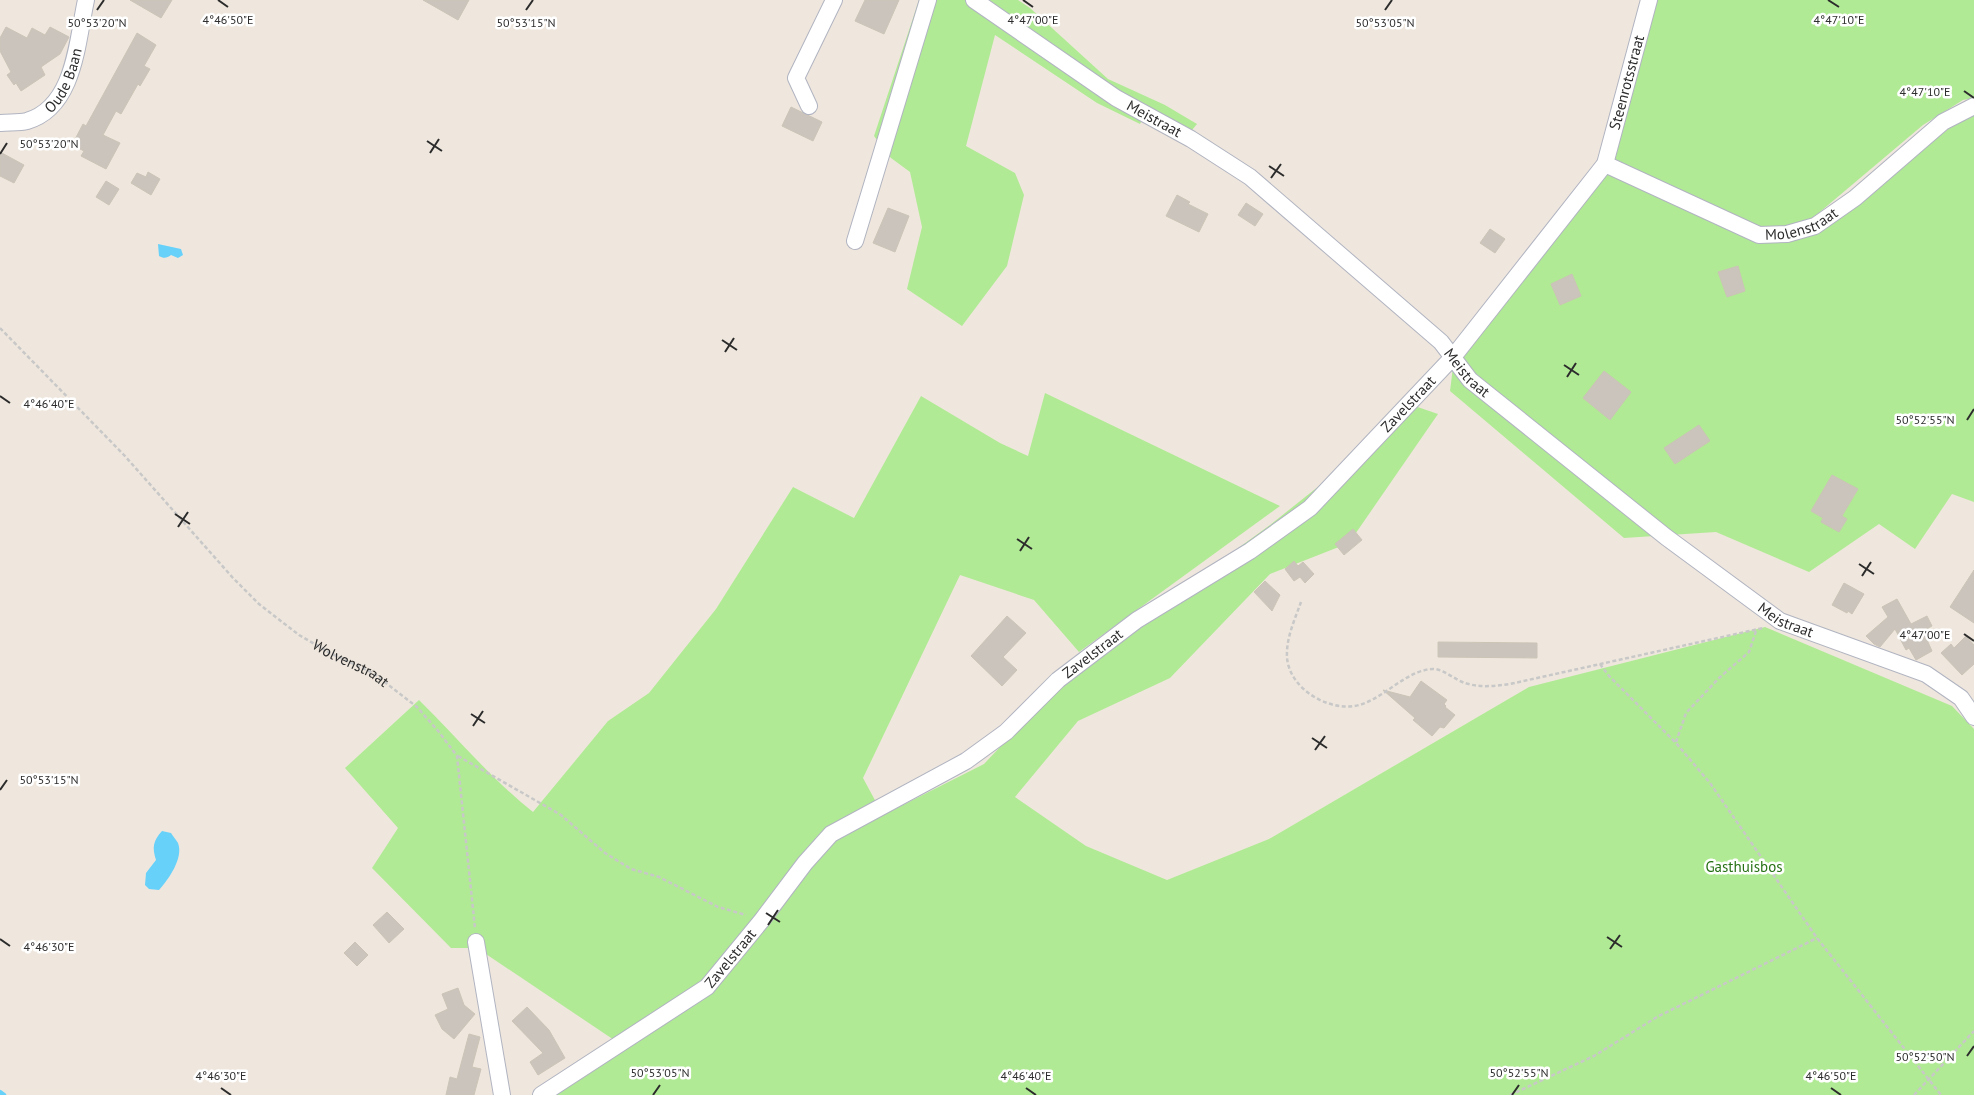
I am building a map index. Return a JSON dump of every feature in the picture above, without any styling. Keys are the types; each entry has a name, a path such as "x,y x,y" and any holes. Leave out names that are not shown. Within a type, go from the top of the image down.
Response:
{"street":[{"name":"Oude Baan","path":"0,122 26,121 54,104 66,86 72,67 86,0"},
{"path":"809,106 796,78 834,0"},
{"path":"855,241 928,0"},
{"name":"Meistraat","path":"974,0 1116,98 1191,139 1250,177 1442,342 1470,380 1666,537 1780,621 1926,674 1960,698 1974,717"},
{"name":"Steenrotsstraat","path":"1605,164 1649,0"},
{"name":"Molenstraat","path":"1605,164 1759,235 1787,234 1814,226 1855,198 1943,122 1974,106"},
{"name":"Zavelstraat","path":"541,1095 707,987 762,920 805,863 831,834 966,761 1006,732 1058,680 1137,620 1250,551 1310,508 1453,357 1605,164"},
{"path":"476,942 502,1095"}],"path":[{"name":"Wolvenstraat","path":"0,328 124,455 233,578 259,604 299,635 330,653 373,673 417,707 440,732 457,756 476,942"},
{"path":"1301,602 1288,643 1287,659 1292,675 1304,690 1325,702 1348,707 1365,704 1400,682 1419,673 1434,669 1464,683 1490,686 1510,684 1756,631 1749,652 1719,678 1686,713 1676,743"},
{"path":"1600,664 1609,676 1676,743 1710,783 1816,938 1941,1095"},
{"path":"457,756 561,815 605,853 631,869 659,877 718,907 762,920"},
{"path":"1510,1095 1594,1056 1657,1017 1816,938"},
{"path":"1914,1095 1974,1031"}],"green space":[{"path":"919,0 1018,0 1030,8 1108,79 1165,105 1197,124 1188,135 1147,110 1140,124 1097,103 995,35 966,146 1015,173 1024,195 1007,266 962,326 907,289 922,227 910,172 891,158 874,136"},
{"path":"1657,0 1974,0 1974,98 1963,100 1923,125 1808,222 1763,229 1612,160"},
{"path":"1974,114 1974,502 1952,494 1915,549 1879,524 1809,572 1716,532 1624,538 1450,391 1453,367 1608,171 1763,242 1798,238 1891,173 1964,117"},
{"name":"Gasthuisbos","path":"1045,393 1280,506 1079,652 1034,600 960,575 863,778 883,815 984,764 1056,688 1135,623 1270,525 1388,431 1406,403 1438,414 1349,543 1270,574 1170,678 1078,721 1015,797 1086,846 1167,880 1269,839 1529,687 1765,627 1952,706 1974,729 1974,1095 555,1095 623,1046 477,948 451,948 372,868 398,828 345,768 419,700 488,772 533,812 608,721 649,693 716,609 793,487 854,518 921,396 1000,443 1028,456"}],"water":[{"path":"158,244 181,249 183,255 178,258 171,255 165,258 161,257 159,256"},
{"path":"162,831 171,833 178,843 179,855 167,881 159,890 149,889 145,885 146,873 156,860 154,844"}],"building":[{"path":"130,0 172,0 161,18"},
{"path":"423,0 469,0 458,20"},
{"path":"865,0 899,0 884,34 855,21"},
{"path":"6,27 27,38 32,28 45,35 50,27 69,37 60,54 41,67 45,75 21,91 16,83 14,85 7,75 11,72 0,51 0,38"},
{"path":"137,33 156,45 144,66 150,69 140,86 138,84 121,114 116,111 103,135 120,143 106,169 81,156 84,151 72,145 83,124 86,126"},
{"path":"791,107 822,122 813,141 782,126"},
{"path":"0,152 24,165 14,183 0,176"},
{"path":"148,172 160,179 151,195 131,183 137,173 146,177"},
{"path":"106,181 119,189 109,205 96,197"},
{"path":"1177,195 1190,202 1188,204 1208,214 1199,232 1166,216"},
{"path":"1246,203 1263,214 1255,226 1238,215"},
{"path":"888,208 909,216 895,252 873,243"},
{"path":"1490,229 1505,239 1495,253 1480,243"},
{"path":"1738,266 1745,291 1727,297 1718,272"},
{"path":"1572,274 1581,296 1560,305 1551,284"},
{"path":"1604,371 1631,392 1610,420 1583,398"},
{"path":"1699,425 1710,441 1675,464 1664,448"},
{"path":"1832,475 1858,489 1842,516 1847,519 1839,532 1821,522 1823,518 1811,511"},
{"path":"1353,529 1362,540 1344,555 1335,544"},
{"path":"1294,561 1298,566 1303,562 1314,574 1305,583 1300,577 1294,581 1285,569"},
{"path":"1974,570 1974,623 1950,607"},
{"path":"1265,581 1280,595 1272,611 1254,592"},
{"path":"1844,583 1864,594 1852,614 1832,605"},
{"path":"1897,599 1911,624 1927,616 1932,626 1923,631 1932,651 1916,660 1909,648 1906,650 1895,629 1880,647 1866,636 1888,617 1882,607"},
{"path":"1007,616 1026,633 1003,657 1017,670 1002,686 971,656"},
{"path":"1966,636 1974,645 1974,664 1962,675 1941,653 1951,644 1954,648"},
{"path":"1438,642 1537,643 1537,658 1438,657"},
{"path":"1421,681 1447,700 1444,704 1445,707 1455,715 1444,728 1440,727 1432,736 1383,690 1410,697"},
{"path":"387,912 404,929 389,943 373,925"},
{"path":"355,942 368,955 357,966 344,953"},
{"path":"458,988 464,1005 475,1014 454,1039 442,1029 435,1015 448,1009 442,994"},
{"path":"527,1007 549,1030 565,1058 538,1075 530,1062 543,1053 512,1021"},
{"path":"469,1034 480,1037 472,1067 481,1069 474,1095 446,1095 450,1077 457,1079"}],"waterway":[{"path":"0,1092 4,1095"}]}
